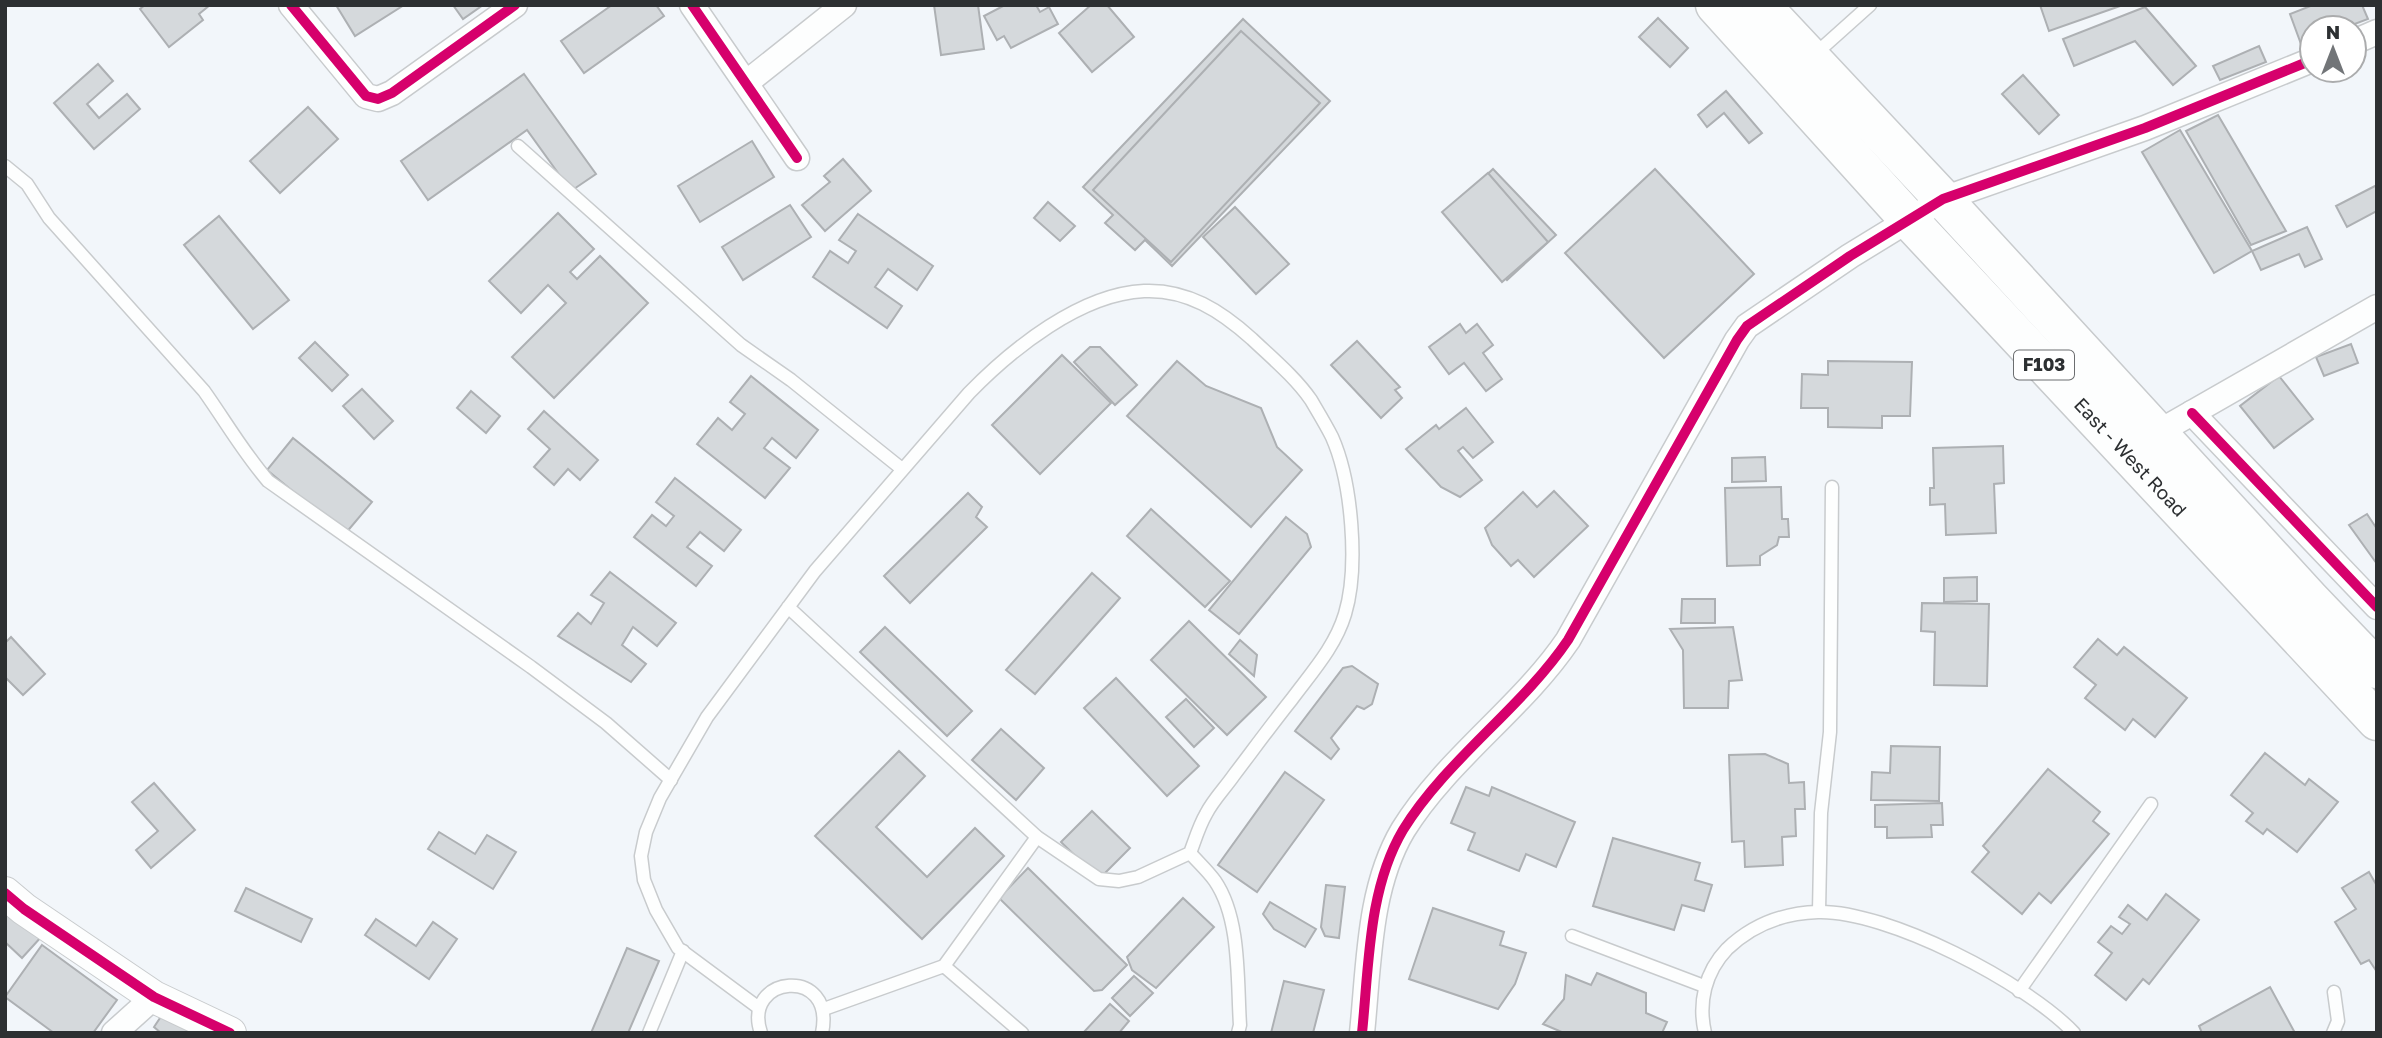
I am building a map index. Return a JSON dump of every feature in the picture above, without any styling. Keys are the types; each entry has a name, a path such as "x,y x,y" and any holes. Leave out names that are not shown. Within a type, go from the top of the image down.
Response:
{"main road":[{"name":"East - West Road","path":"1715,5 1909,221 2377,721"},
{"name":"East - West Road","path":"1761,5 2377,669"}],"street":[{"path":"291,5 366,96 378,99 392,93 515,5"},
{"path":"692,5 797,158"},
{"path":"746,83 844,5"},
{"path":"1362,1033 1378,897 1392,853 1415,813 1456,764 1557,656 1747,326 1850,256 1943,200 2145,128 2298,66"},
{"path":"2157,433 2377,307"},
{"path":"2192,413 2377,607"},
{"path":"5,893 24,909 154,997 230,1033"},
{"path":"114,1033 154,997"}],"lane":[{"path":"1810,58 1870,5"},
{"path":"518,146 741,345 791,380 902,469"},
{"path":"5,166 27,184 49,218 204,391 235,440 268,481 531,667 606,723 671,780"},
{"path":"759,1008 682,951 656,910 644,880 641,856 646,832 660,798 707,718 788,607 815,571 902,469 992,369 1063,318 1107,298 1143,291 1187,296 1213,308 1238,327 1282,367 1310,398 1332,437 1344,476 1352,531 1352,573 1345,614 1325,657 1206,813 1190,853 1138,877 1119,881 1099,879 1037,837 788,607"},
{"path":"1819,911 1821,813 1830,732 1832,487"},
{"path":"2019,991 2151,804"},
{"path":"824,1009 944,966 1037,837"},
{"path":"1190,853 1216,881 1228,907 1237,964 1240,1025 1238,1033"},
{"path":"1705,1033 1701,1016 1704,986 1719,957 1739,938 1777,917 1819,911 1860,917 1906,931 1978,964 2074,1033"},
{"path":"1572,936 1704,986"},
{"path":"649,1033 682,951"},
{"path":"944,966 1022,1033"},
{"path":"761,1033 757,1015 766,995 789,985 800,986 819,999 824,1009 822,1033"},
{"path":"2333,992 2338,1021 2333,1033"}],"building":[{"path":"145,5 210,5 199,14 203,20 169,47 140,9"},
{"path":"336,5 404,5 355,36"},
{"path":"453,5 483,5 463,19"},
{"path":"612,5 656,5 664,16 584,73 561,41"},
{"path":"934,5 978,5 984,49 941,55"},
{"path":"1005,5 1036,5 1040,12 1049,7 1058,24 1011,48 1004,36 997,40 984,16"},
{"path":"1091,5 1107,5 1134,37 1092,72 1059,33"},
{"path":"2040,5 2123,5 2049,31"},
{"path":"2313,5 2362,5 2366,14 2298,14 2298,36 2290,14"},
{"path":"2145,7 2196,66 2173,85 2135,41 2074,66 2063,39"},
{"path":"1658,18 1688,48 1670,67 1639,37"},
{"path":"1243,19 1330,101 1172,266 1145,240 1135,250 1105,223 1113,215 1083,187"},
{"path":"1241,31 1320,103 1171,262 1093,190"},
{"path":"2259,46 2266,62 2220,80 2213,66"},
{"path":"98,64 113,81 87,104 99,118 127,94 140,109 94,149 54,103"},
{"path":"524,74 596,174 571,191 527,130 428,200 401,161"},
{"path":"2023,75 2059,115 2039,134 2002,94"},
{"path":"1726,91 1762,133 1749,143 1724,113 1707,127 1698,115"},
{"path":"308,107 338,139 280,193 250,161"},
{"path":"2218,115 2286,231 2251,245 2186,131"},
{"path":"2180,130 2252,251 2214,273 2142,152"},
{"path":"752,141 774,177 700,222 678,186"},
{"path":"843,159 871,191 825,231 802,205 830,182 824,176"},
{"path":"1493,169 1556,235 1507,280 1445,214"},
{"path":"1655,169 1754,274 1664,358 1565,253"},
{"path":"1488,173 1548,242 1502,282 1442,212"},
{"path":"2377,185 2377,211 2347,227 2336,206"},
{"path":"1048,202 1075,226 1060,241 1034,218"},
{"path":"790,205 811,237 743,280 722,247"},
{"path":"1235,207 1289,264 1256,294 1203,237"},
{"path":"558,213 594,249 570,272 577,279 600,256 648,303 554,398 512,357 566,303 548,285 521,313 489,281"},
{"path":"858,214 933,266 917,290 888,269 875,287 902,306 887,328 813,277 830,251 848,263 856,251 839,240"},
{"path":"219,216 289,300 253,329 184,245"},
{"path":"2307,227 2322,259 2305,267 2299,254 2261,270 2252,251"},
{"path":"1460,324 1466,333 1477,324 1493,345 1483,353 1502,379 1486,391 1464,363 1449,374 1429,347"},
{"path":"1357,341 1400,387 1395,390 1402,398 1381,418 1331,365"},
{"path":"315,342 348,375 332,391 299,358"},
{"path":"2351,344 2358,363 2324,376 2316,357"},
{"path":"1090,347 1100,347 1137,385 1115,405 1074,362"},
{"path":"1062,355 1111,403 1040,474 992,425"},
{"path":"1177,361 1206,386 1261,408 1277,447 1302,470 1251,527 1127,416"},
{"path":"1828,361 1912,362 1910,416 1882,416 1882,428 1828,427 1828,408 1801,408 1802,374 1828,375"},
{"path":"751,376 818,430 796,458 772,438 764,448 790,468 765,498 697,444 718,418 732,430 745,414 730,402"},
{"path":"2279,376 2313,419 2274,448 2240,406"},
{"path":"362,389 393,421 374,439 343,406"},
{"path":"471,391 500,416 486,433 457,408"},
{"path":"1466,408 1493,442 1473,458 1463,447 1458,451 1482,480 1460,497 1441,487 1406,449 1436,425 1439,429"},
{"path":"544,411 598,460 580,480 568,469 554,485 534,467 550,449 528,429"},
{"path":"293,438 372,502 345,534 267,470"},
{"path":"2003,446 2004,483 1994,484 1996,533 1946,535 1945,504 1930,505 1930,488 1934,488 1933,448"},
{"path":"1765,457 1766,481 1732,482 1732,458"},
{"path":"675,478 741,530 724,551 700,532 687,547 712,566 696,586 634,537 652,515 666,526 674,516 656,502"},
{"path":"1781,487 1782,519 1788,519 1789,537 1779,537 1777,545 1760,556 1760,565 1727,566 1725,488"},
{"path":"1554,491 1588,526 1534,577 1518,560 1511,566 1492,545 1485,528 1523,492 1537,507"},
{"path":"968,493 982,507 976,517 987,527 910,603 884,576"},
{"path":"1151,509 1230,581 1205,607 1127,536"},
{"path":"2367,514 2377,529 2377,564 2349,525"},
{"path":"1286,517 1307,534 1311,547 1239,634 1209,610"},
{"path":"610,572 676,623 657,646 633,627 622,645 646,664 631,682 558,636 578,613 591,624 604,603 591,595"},
{"path":"1092,573 1120,598 1035,694 1006,670"},
{"path":"1977,577 1977,601 1944,602 1944,578"},
{"path":"1682,599 1715,599 1715,623 1681,623"},
{"path":"1922,603 1989,604 1987,686 1934,685 1935,632 1921,631"},
{"path":"1189,621 1266,697 1227,735 1151,660"},
{"path":"885,627 972,711 947,736 860,652"},
{"path":"1733,627 1742,680 1729,681 1728,708 1684,708 1683,650 1670,629"},
{"path":"11,637 45,674 23,695 5,677 5,643"},
{"path":"2098,639 2117,655 2124,647 2187,698 2155,737 2133,719 2125,730 2085,698 2096,685 2074,667"},
{"path":"1240,640 1257,655 1254,676 1229,654"},
{"path":"1352,666 1378,684 1372,704 1364,709 1357,706 1331,738 1339,749 1331,759 1295,731 1343,668"},
{"path":"1116,678 1199,766 1167,796 1084,708"},
{"path":"1186,699 1214,728 1194,747 1166,717"},
{"path":"1001,729 1044,768 1016,800 972,760"},
{"path":"1891,746 1940,747 1939,801 1871,800 1872,772 1890,773"},
{"path":"899,751 925,776 876,827 927,877 975,828 1004,856 922,939 815,836"},
{"path":"2265,753 2305,785 2309,779 2338,802 2297,852 2267,829 2263,834 2246,821 2253,813 2231,795"},
{"path":"1765,754 1788,764 1789,783 1804,782 1805,809 1795,809 1796,836 1782,837 1783,865 1745,867 1744,841 1732,842 1729,755"},
{"path":"2048,769 2100,812 2093,821 2109,834 2051,903 2039,893 2022,914 1972,872 1989,852 1983,846"},
{"path":"1285,772 1324,800 1257,892 1218,865"},
{"path":"154,783 195,830 151,868 136,850 158,831 132,802"},
{"path":"1466,787 1489,796 1492,787 1575,822 1556,867 1526,854 1519,871 1468,850 1475,833 1451,823"},
{"path":"1942,803 1943,825 1931,825 1932,837 1887,838 1887,827 1875,827 1875,805"},
{"path":"1092,811 1130,848 1099,879 1061,842"},
{"path":"439,832 475,854 487,835 516,852 493,889 428,849"},
{"path":"1613,838 1700,863 1695,880 1712,885 1704,911 1682,905 1674,930 1593,906"},
{"path":"1028,868 1127,965 1102,990 1094,991 999,898"},
{"path":"2369,872 2377,886 2377,972 2369,960 2361,964 2335,922 2356,909 2342,888"},
{"path":"1326,885 1345,887 1339,938 1325,936 1321,927"},
{"path":"246,888 312,919 301,942 235,911"},
{"path":"2166,894 2199,920 2149,984 2143,979 2126,1000 2095,975 2112,953 2098,942 2111,926 2122,934 2130,924 2119,917 2128,905 2147,920"},
{"path":"1183,898 1214,927 1156,988 1132,970 1127,957"},
{"path":"1270,902 1316,929 1305,947 1274,929 1263,914"},
{"path":"5,903 42,936 22,958 5,942"},
{"path":"1433,908 1504,932 1500,945 1526,953 1515,984 1498,1009 1409,979"},
{"path":"376,919 416,946 433,922 457,939 429,979 365,935"},
{"path":"42,945 117,1000 93,1033 54,1033 5,997"},
{"path":"627,948 659,961 628,1033 591,1033"},
{"path":"1597,973 1646,993 1646,1013 1667,1022 1662,1033 1564,1033 1543,1024 1564,999 1566,975 1591,985"},
{"path":"1134,976 1153,993 1130,1016 1112,998"},
{"path":"1284,981 1324,990 1313,1033 1271,1033"},
{"path":"2270,987 2295,1033 2202,1033 2199,1026"},
{"path":"1110,1004 1129,1021 1119,1033 1083,1033"},
{"path":"166,1009 197,1033 161,1033 154,1027"}],"cycle path":[{"path":"291,5 366,96 378,99 392,93 515,5"},
{"path":"692,5 797,158"},
{"path":"1362,1033 1376,902 1391,853 1403,830 1440,780 1529,689 1568,640 1747,326 1850,256 1943,199 2145,128 2298,66"},
{"path":"2192,413 2377,607"},
{"path":"5,893 24,909 154,997 230,1033"}]}
